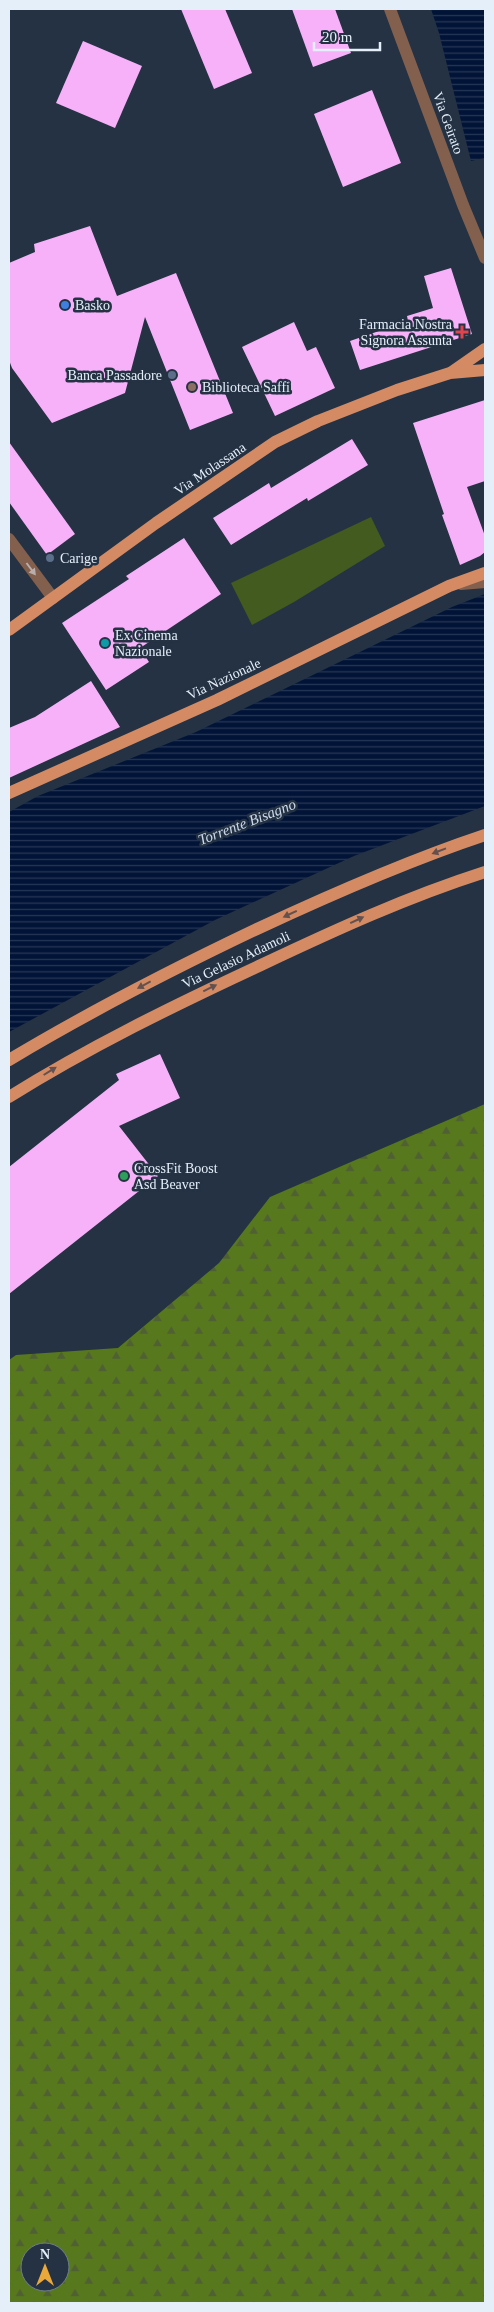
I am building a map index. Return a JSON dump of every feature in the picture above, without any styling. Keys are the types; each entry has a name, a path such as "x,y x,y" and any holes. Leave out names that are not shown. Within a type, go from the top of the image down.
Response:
{"main road":[{"name":"Via Molassana","path":"450,373 485,349"},
{"name":"Via Molassana","path":"9,630 156,523 275,442 318,421 397,390 450,373 485,370"},
{"name":"Via Nazionale","path":"9,793 217,700 449,586 485,573"},
{"name":"Via Gelasio Adamoli","path":"9,1060 47,1036 196,958 351,885 448,847 485,835"},
{"name":"Via Gelasio Adamoli","path":"9,1097 63,1063 214,986 372,913 485,872"},
{"path":"460,880 485,879"}],"street":[{"name":"Via Geirato","path":"390,9 483,253"},
{"path":"9,539 53,598"},
{"name":"Via Nazionale","path":"449,586 485,582"}],"green space":[{"path":"371,517 385,546 294,602 252,625 231,583"},
{"path":"485,1104 485,2303 9,2303 9,1360 16,1355 118,1348 219,1263 270,1197"}],"water":[{"path":"431,9 485,9 485,158 471,161 439,33"},
{"name":"Torrente Bisagno","path":"485,594 485,806 354,856 215,920 9,1032 9,812 38,796 196,732 452,607"}],"building":[{"path":"181,9 225,9 252,73 214,89"},
{"path":"292,9 335,9 351,53 313,67"},
{"path":"83,41 142,66 115,128 56,103"},
{"path":"372,90 401,163 343,187 314,114"},
{"name":"Basko","path":"90,226 117,296 176,273 233,413 190,430 145,317 125,393 52,423 12,368 9,360 9,263 35,252 34,244"},
{"path":"451,268 472,334 360,370 350,341 408,321 407,316 433,308 424,276"},
{"path":"294,322 307,351 316,347 335,388 275,416 242,347"},
{"path":"485,400 485,481 467,487 485,536 485,552 460,565 413,423"},
{"path":"352,439 368,465 308,501 307,498 231,545 213,518 269,483 271,488"},
{"path":"9,442 75,534 47,555 9,502"},
{"path":"184,538 221,594 140,648 149,662 106,690 62,623 129,579 126,576"},
{"path":"91,681 120,727 9,778 9,728 35,717"},
{"path":"160,1054 180,1098 119,1126 158,1176 9,1294 9,1167 119,1080 116,1074"}],"place":[{"name":"Basko","path":"65,305"},
{"name":"Farmacia Nostra Signora Assunta","path":"462,332"},
{"name":"Banca Passadore","path":"172,375"},
{"name":"Biblioteca Saffi","path":"192,387"},
{"name":"Carige","path":"50,558"},
{"name":"Ex Cinema Nazionale","path":"105,643"},
{"name":"CrossFit Boost Asd Beaver","path":"124,1176"}]}
